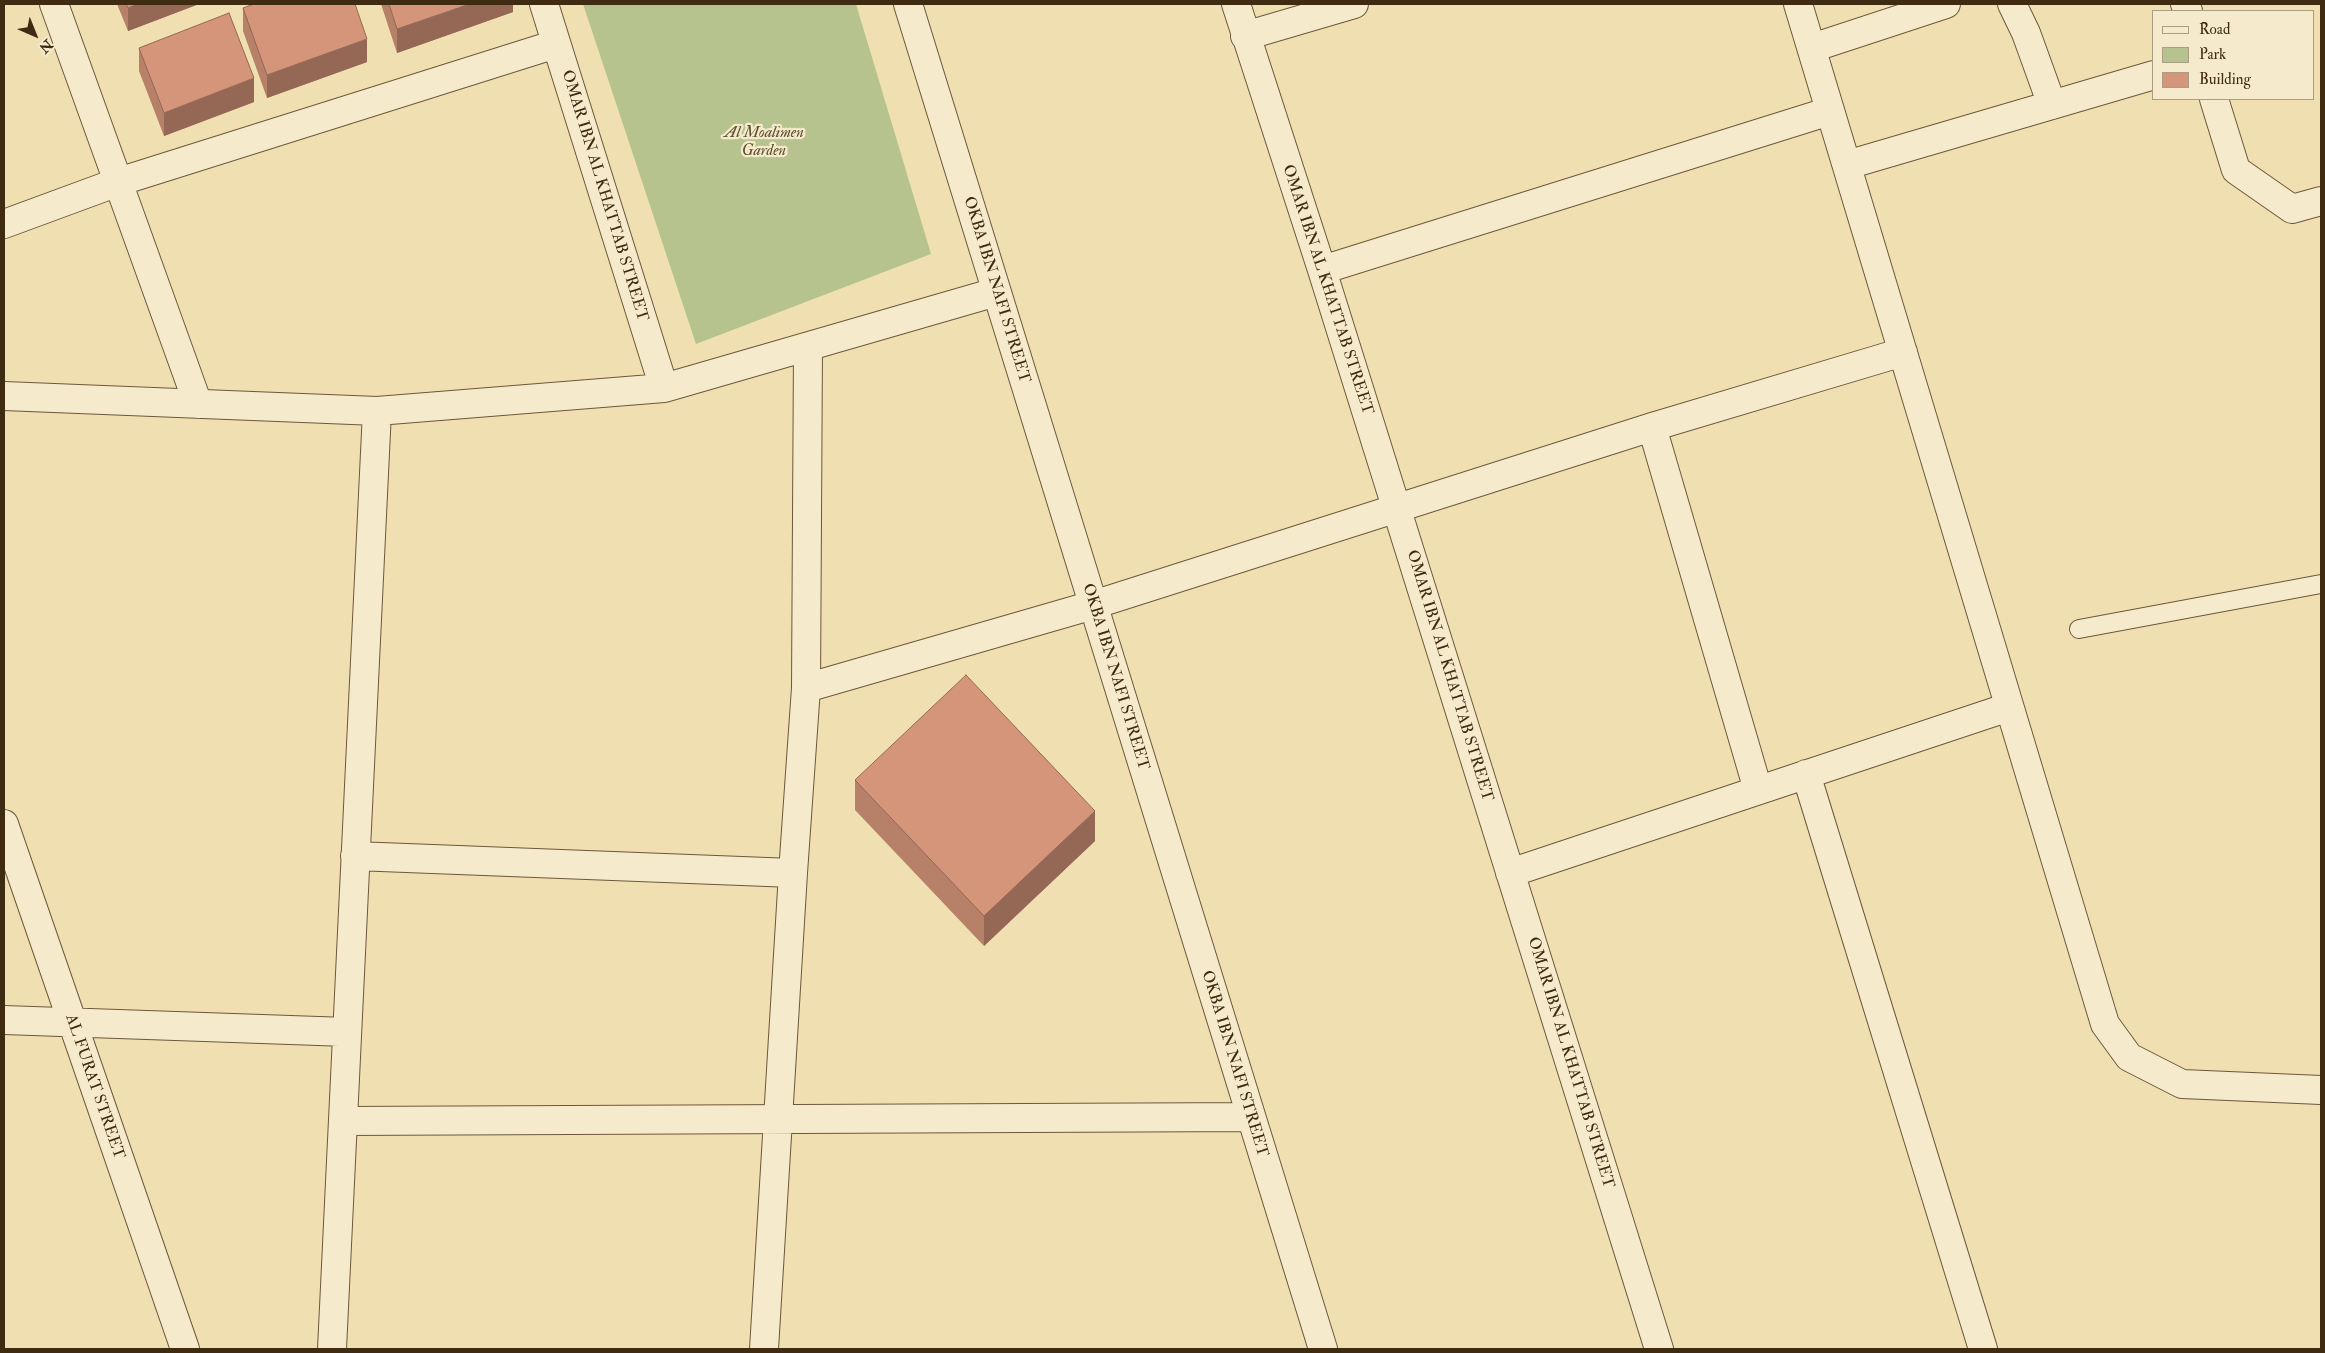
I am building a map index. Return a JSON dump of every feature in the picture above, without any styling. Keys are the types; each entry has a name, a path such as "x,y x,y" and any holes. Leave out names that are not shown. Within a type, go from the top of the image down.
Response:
{"street":[{"path":"54,4 198,404"},
{"name":"OMAR IBN AL KHATTAB STREET","path":"544,4 664,388"},
{"name":"OKBA IBN NAFI STREET","path":"908,4 1323,1349"},
{"name":"OMAR IBN AL KHATTAB STREET","path":"1236,4 1322,270 1659,1349"},
{"path":"1245,36 1354,4"},
{"path":"1798,4 2105,1024 2130,1057 2182,1084 2321,1090"},
{"path":"1812,48 1946,4"},
{"path":"2012,4 2026,33 2052,105"},
{"path":"4,224 118,182 556,44"},
{"path":"1847,165 2152,76"},
{"path":"2214,100 2236,170 2292,209 2321,201"},
{"path":"1322,270 1830,111"},
{"path":"4,396 377,411 664,388 996,292"},
{"path":"764,1349 806,688 808,347"},
{"path":"806,688 1093,605 1652,427 1903,352"},
{"path":"332,1349 377,411"},
{"path":"1652,427 1758,790"},
{"path":"1510,873 2009,707"},
{"path":"1806,774 1983,1349"},
{"name":"AL FURAT STREET","path":"4,824 185,1349"},
{"path":"355,856 793,873"},
{"path":"4,1020 347,1032"},
{"path":"343,1121 1251,1117"}],"lane":[{"path":"2079,629 2321,584"}],"green space":[{"name":"Al Moalimen Garden","path":"583,4 856,4 931,254 696,344"}],"building":[{"path":"126,4 138,4 128,8"},
{"path":"254,4 355,4 367,39 267,75 243,8"},
{"path":"389,4 470,4 397,29"},
{"path":"229,13 254,78 164,113 139,48"},
{"path":"966,675 1095,811 984,916 855,780"}]}
